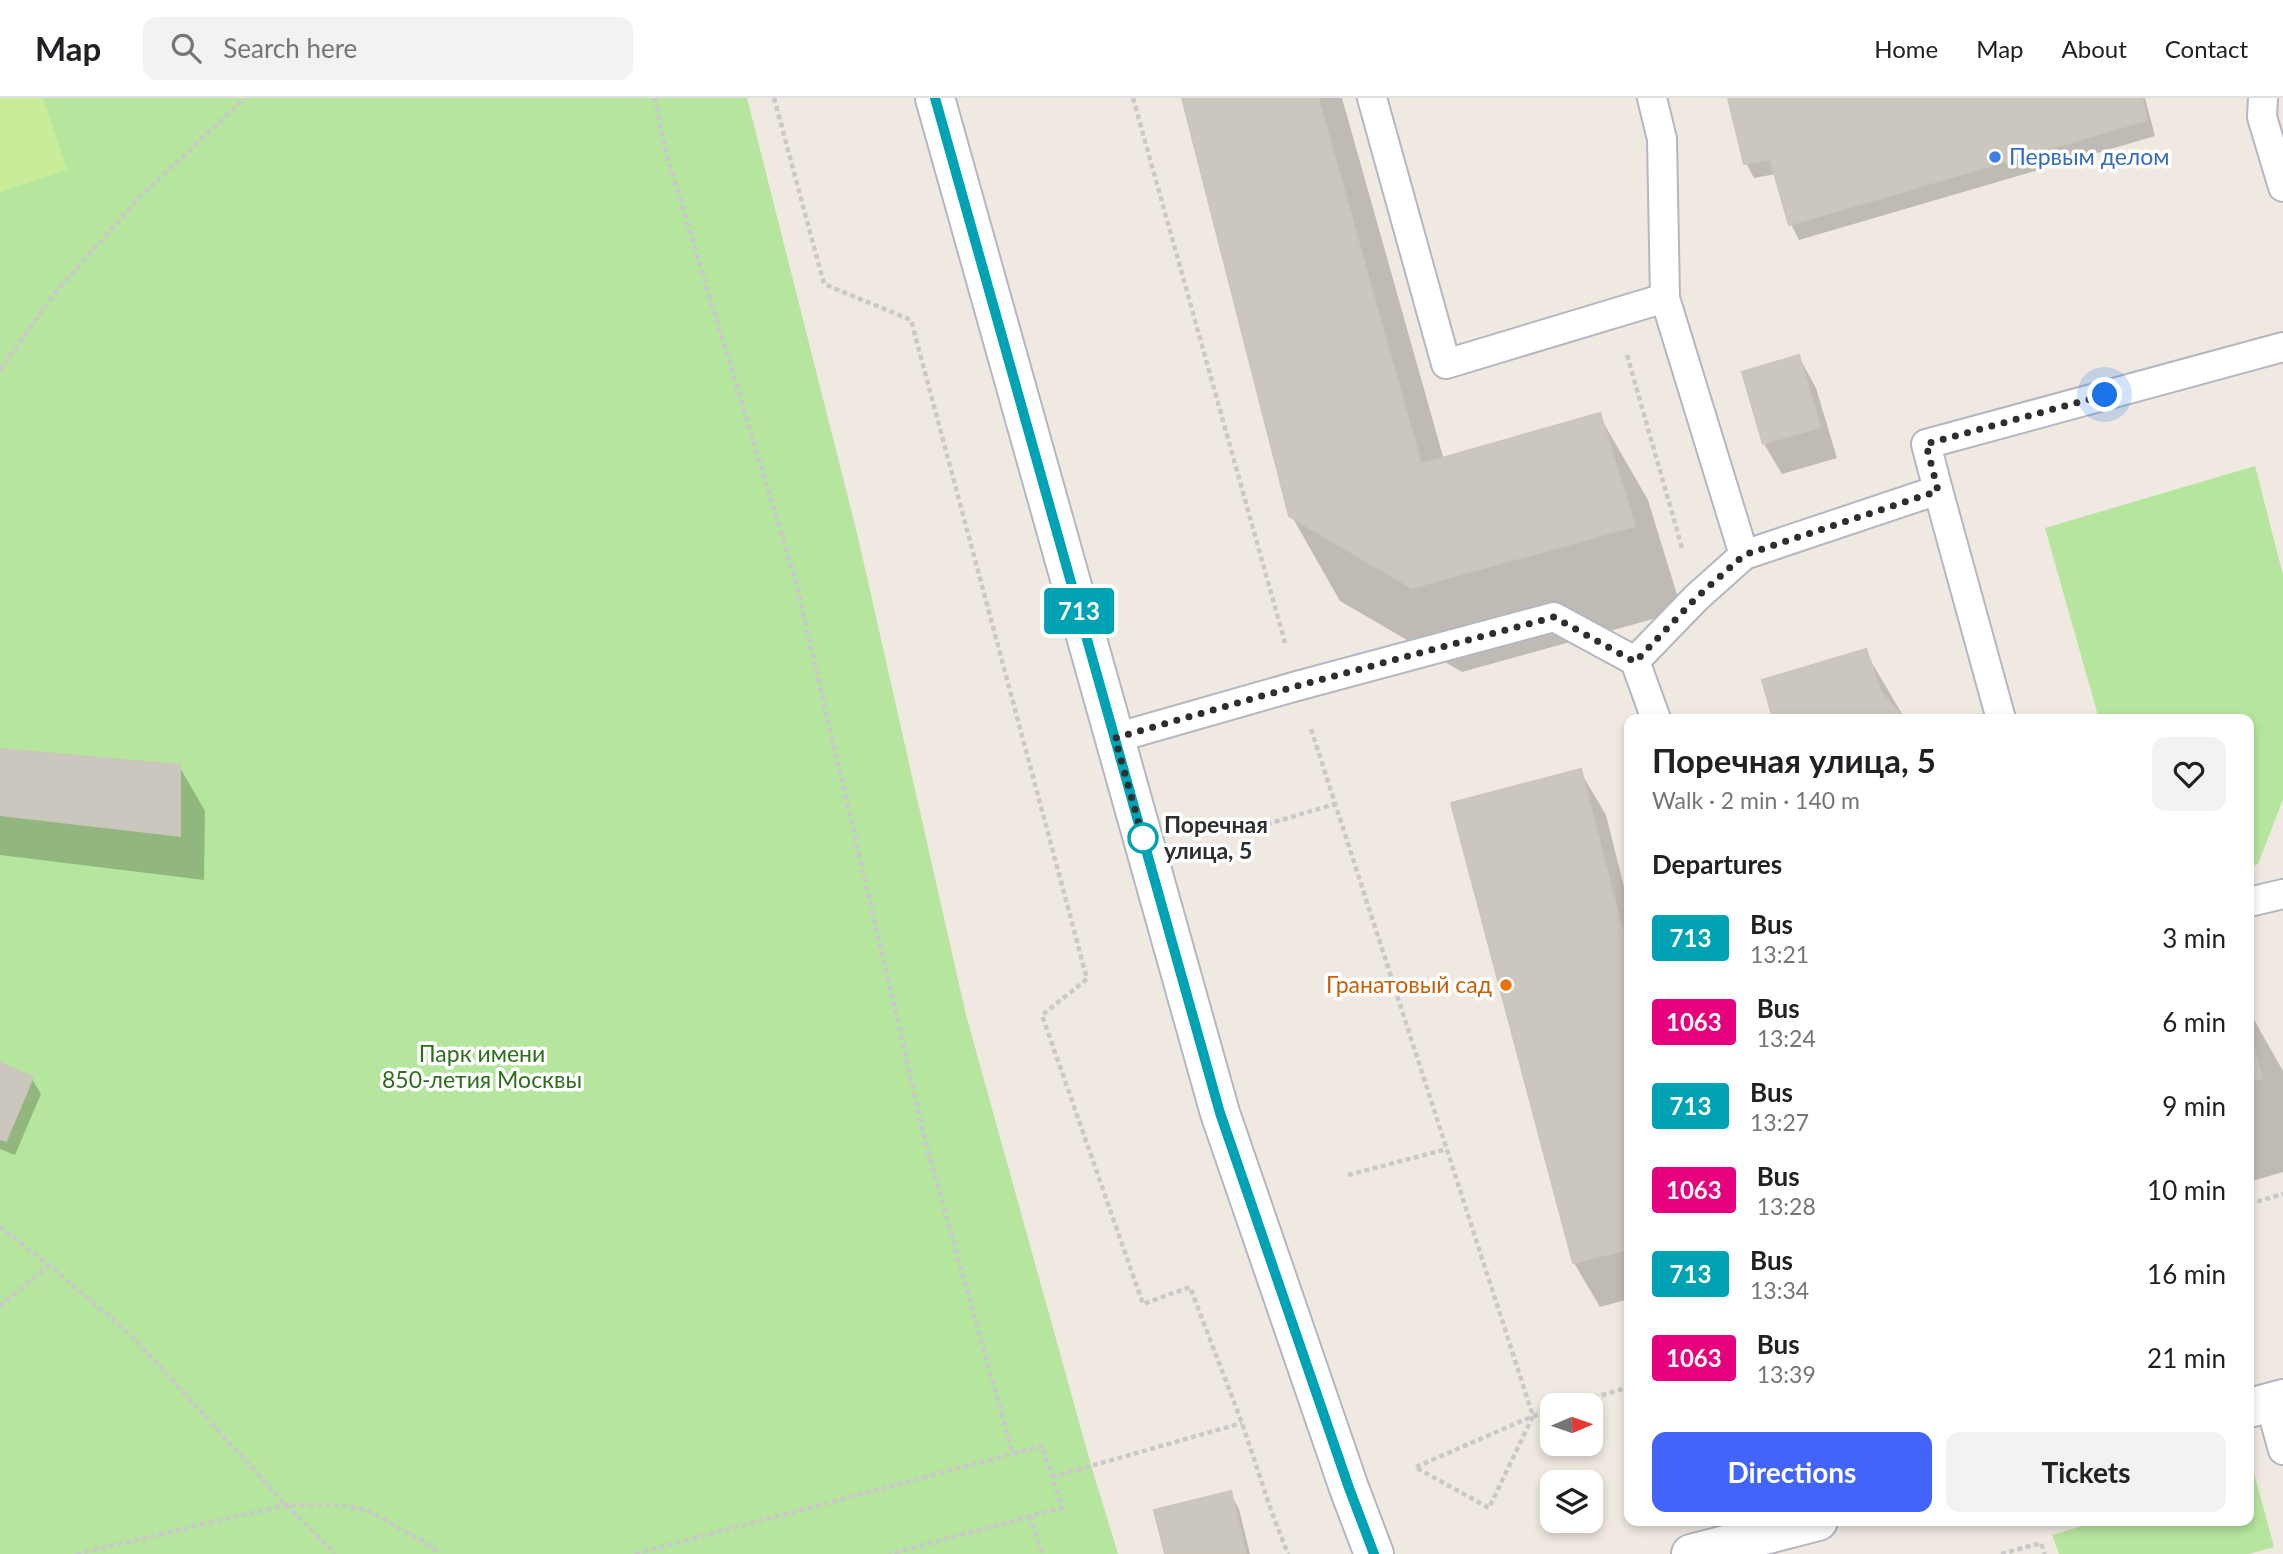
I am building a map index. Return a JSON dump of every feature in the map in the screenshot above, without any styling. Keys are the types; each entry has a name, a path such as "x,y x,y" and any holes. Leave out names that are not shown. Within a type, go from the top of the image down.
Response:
{"main road":[{"path":"935,98 1220,1113 1344,1476 1374,1554"},
{"path":"1691,1554 1799,1526"}],"lane":[{"path":"1372,98 1446,364 1665,298"},
{"path":"1652,98 1662,139 1665,298 1744,555"},
{"path":"2263,98 2262,117 2283,187"},
{"path":"2000,714 1926,444 2283,347"},
{"path":"1635,662 1696,598 1744,555 1938,491"},
{"path":"1115,738 1554,617 1635,662 1654,714"},
{"path":"2254,901 2283,894"},
{"path":"2267,1404 2283,1450"}],"path":[{"path":"0,370 58,289 142,195 245,98"},
{"path":"656,98 665,149 796,582 926,1144 1013,1454"},
{"path":"774,98 824,284 911,320 1087,979 1042,1015 1143,1304 1190,1287 1288,1554"},
{"path":"1133,98 1297,686 1533,1416 1489,1508 1415,1467 1521,1421 1533,1416 1540,1414"},
{"path":"1234,834 1335,804"},
{"path":"1348,1175 1447,1149"},
{"path":"2254,1203 2283,1194"},
{"path":"0,1227 132,1336 286,1505 335,1554"},
{"path":"0,1306 49,1265"},
{"path":"1603,1395 1624,1388"},
{"path":"1052,1477 1242,1423"},
{"path":"635,1554 1042,1446 1062,1508 889,1554"},
{"path":"76,1554 286,1505 337,1504 367,1510 433,1547 438,1554"},
{"path":"1030,1516 1042,1554"},
{"path":"2001,1554 2041,1543 2045,1554"}],"green space":[{"name":"Парк имени 850-летия Москвы","path":"0,98 747,98 857,533 966,1015 1118,1554 0,1554"},
{"path":"0,98 43,98 67,170 0,192"},
{"path":"2255,466 2283,575 2283,799 2258,864 2254,865 2254,714 2098,714 2045,528"},
{"path":"2254,1473 2274,1547 2249,1554 2059,1554 2052,1535 2082,1526 2254,1526"}],"building":[{"path":"1182,98 1318,98 1421,464 1600,413 1635,526 1412,588 1289,516"},
{"path":"1728,98 2142,98 2147,120 1789,225 1770,159 1744,164"},
{"path":"1799,355 1820,427 1763,444 1742,372"},
{"path":"1866,649 1881,692 1900,714 1772,714 1762,680"},
{"path":"0,749 180,765 180,836 0,815"},
{"path":"1581,769 1624,937 1624,1250 1573,1263 1451,803"},
{"path":"2254,1048 2262,1078 2254,1080"},
{"path":"0,1063 33,1077 6,1141 0,1139"},
{"path":"1231,1491 1246,1554 1165,1554 1154,1510"}],"bus line":[{"name":"713","path":"935,98 1220,1113 1374,1554"}],"place":[{"name":"Первым делом","path":"1995,157"},
{"name":"Поречная улица, 5","path":"1143,838"},
{"name":"Гранатовый сад","path":"1506,985"}],"route":[{"path":"1143,838 1144,842 1115,738 1554,617 1635,662 1696,598 1744,555 1938,491 1926,444 2105,395"}]}
